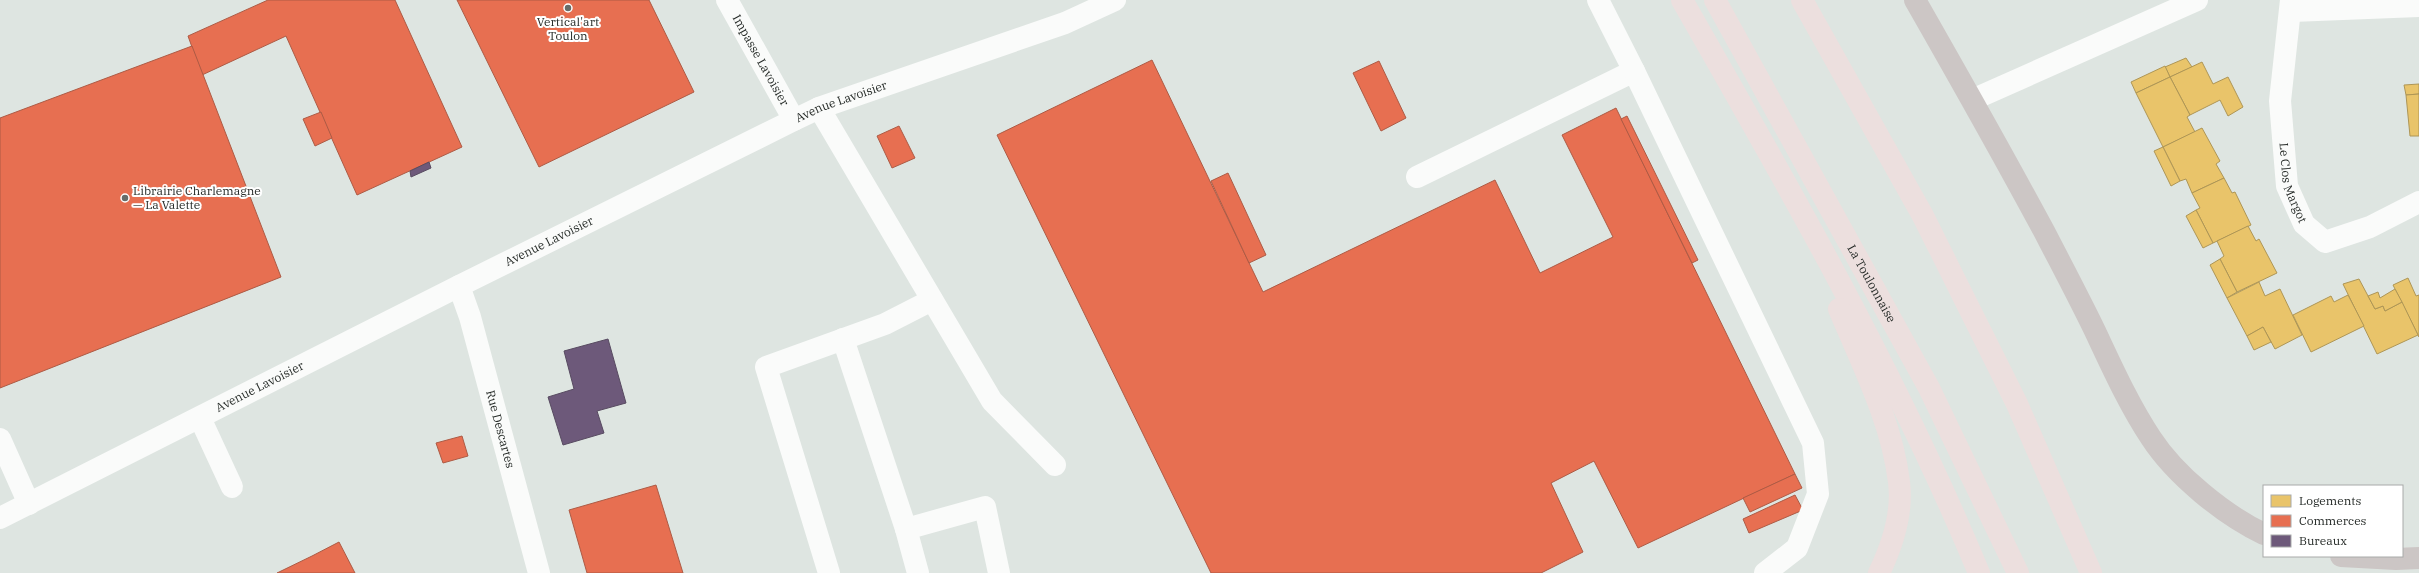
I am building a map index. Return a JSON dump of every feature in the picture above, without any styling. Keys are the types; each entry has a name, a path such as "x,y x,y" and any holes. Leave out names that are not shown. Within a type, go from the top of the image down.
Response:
{"highway":[{"path":"1682,0 1788,184 1900,397 1979,573"},
{"name":"La Toulonnaise","path":"1715,0 1929,388 2018,573"},
{"path":"1802,0 1923,216 2017,404 2091,573"},
{"path":"1788,184 1879,406 1893,450 1900,483 1898,516 1890,551 1879,573"}],"main road":[{"path":"1915,0 1972,100 2056,254 2113,370 2151,439 2179,472 2194,485 2220,506 2263,533"},
{"path":"2359,557 2396,559 2419,558"}],"street":[{"name":"Impasse Lavoisier","path":"727,0 794,120"},
{"name":"Avenue Lavoisier","path":"0,518 459,286 819,108 1064,23 1115,0"},
{"path":"1598,0 1634,71 1813,443 1818,494 1797,548 1765,573"},
{"path":"1972,100 2197,0"},
{"name":"Le Clos Margot","path":"2419,6 2315,11 2292,5 2280,101 2287,186 2304,224 2325,242 2370,227 2419,202"},
{"path":"1417,177 1634,71"},
{"path":"819,108 992,401 1055,465"},
{"name":"Rue Descartes","path":"459,286 470,317 539,573"},
{"path":"829,573 766,367 885,324 932,300"},
{"path":"844,339 906,529 918,573"},
{"path":"200,418 232,487"},
{"path":"0,439 29,504"},
{"path":"906,529 985,507 999,573"}],"building: Logements":[{"path":"2186,58 2192,67 2170,77 2165,67"},
{"path":"2202,62 2213,84 2228,77 2243,107 2228,116 2220,100 2190,115 2170,77"},
{"path":"2165,66 2170,77 2136,93 2131,82"},
{"path":"2170,77 2190,115 2187,117 2195,132 2163,147 2136,93"},
{"path":"2419,84 2419,94 2406,95 2404,85"},
{"path":"2419,94 2419,136 2410,136 2406,95"},
{"path":"2202,128 2220,161 2216,164 2224,178 2192,193 2186,179 2180,181 2163,147"},
{"path":"2163,147 2180,181 2171,186 2154,151"},
{"path":"2224,178 2232,193 2235,192 2251,225 2213,243 2196,210 2200,208 2192,193"},
{"path":"2196,210 2213,243 2203,248 2186,216"},
{"path":"2248,226 2256,241 2259,239 2277,273 2237,292 2220,259 2224,256 2217,241"},
{"path":"2220,259 2237,292 2227,298 2210,265"},
{"path":"2408,278 2416,296 2419,295 2419,337 2393,285"},
{"path":"2359,279 2375,309 2383,306 2385,311 2402,302 2418,335 2377,354 2343,284"},
{"path":"2259,282 2265,296 2280,289 2302,335 2275,349 2263,327 2247,336 2227,298"},
{"path":"2395,289 2402,302 2385,311 2383,306 2375,309 2368,296 2378,292 2380,298"},
{"path":"2348,295 2364,326 2311,352 2293,315 2331,296 2334,302"},
{"path":"2263,327 2271,342 2254,350 2247,336"}],"building: Commerces":[{"path":"268,0 395,0 462,147 357,195 286,36 202,75 188,36"},
{"path":"457,0 649,0 694,92 539,167"},
{"name":"Librairie Charlemagne — La Valette","path":"192,46 281,277 0,388 0,118"},
{"path":"1152,60 1263,292 1495,180 1540,273 1613,237 1562,135 1616,108 1795,474 1638,548 1594,461 1551,483 1583,552 1541,573 1211,573 997,135"},
{"path":"1379,61 1406,118 1381,131 1353,73"},
{"path":"321,112 332,138 315,146 303,119"},
{"path":"1627,116 1698,260 1692,263 1621,119"},
{"path":"899,126 915,158 892,168 877,136"},
{"path":"1228,173 1266,255 1249,263 1211,181"},
{"path":"462,436 468,456 443,463 436,443"},
{"path":"1795,474 1802,488 1750,512 1743,498"},
{"path":"656,485 683,573 587,573 569,510"},
{"path":"1795,495 1803,510 1749,533 1743,519"},
{"path":"339,542 355,573 277,573 312,556"}],"building: Bureaux":[{"path":"429,162 431,168 411,177 410,171"},
{"path":"608,339 626,403 597,411 604,433 563,445 548,397 574,389 564,351"}],"place":[{"name":"Vertical'art Toulon","path":"568,8"},
{"name":"Librairie Charlemagne — La Valette","path":"125,198"}]}
